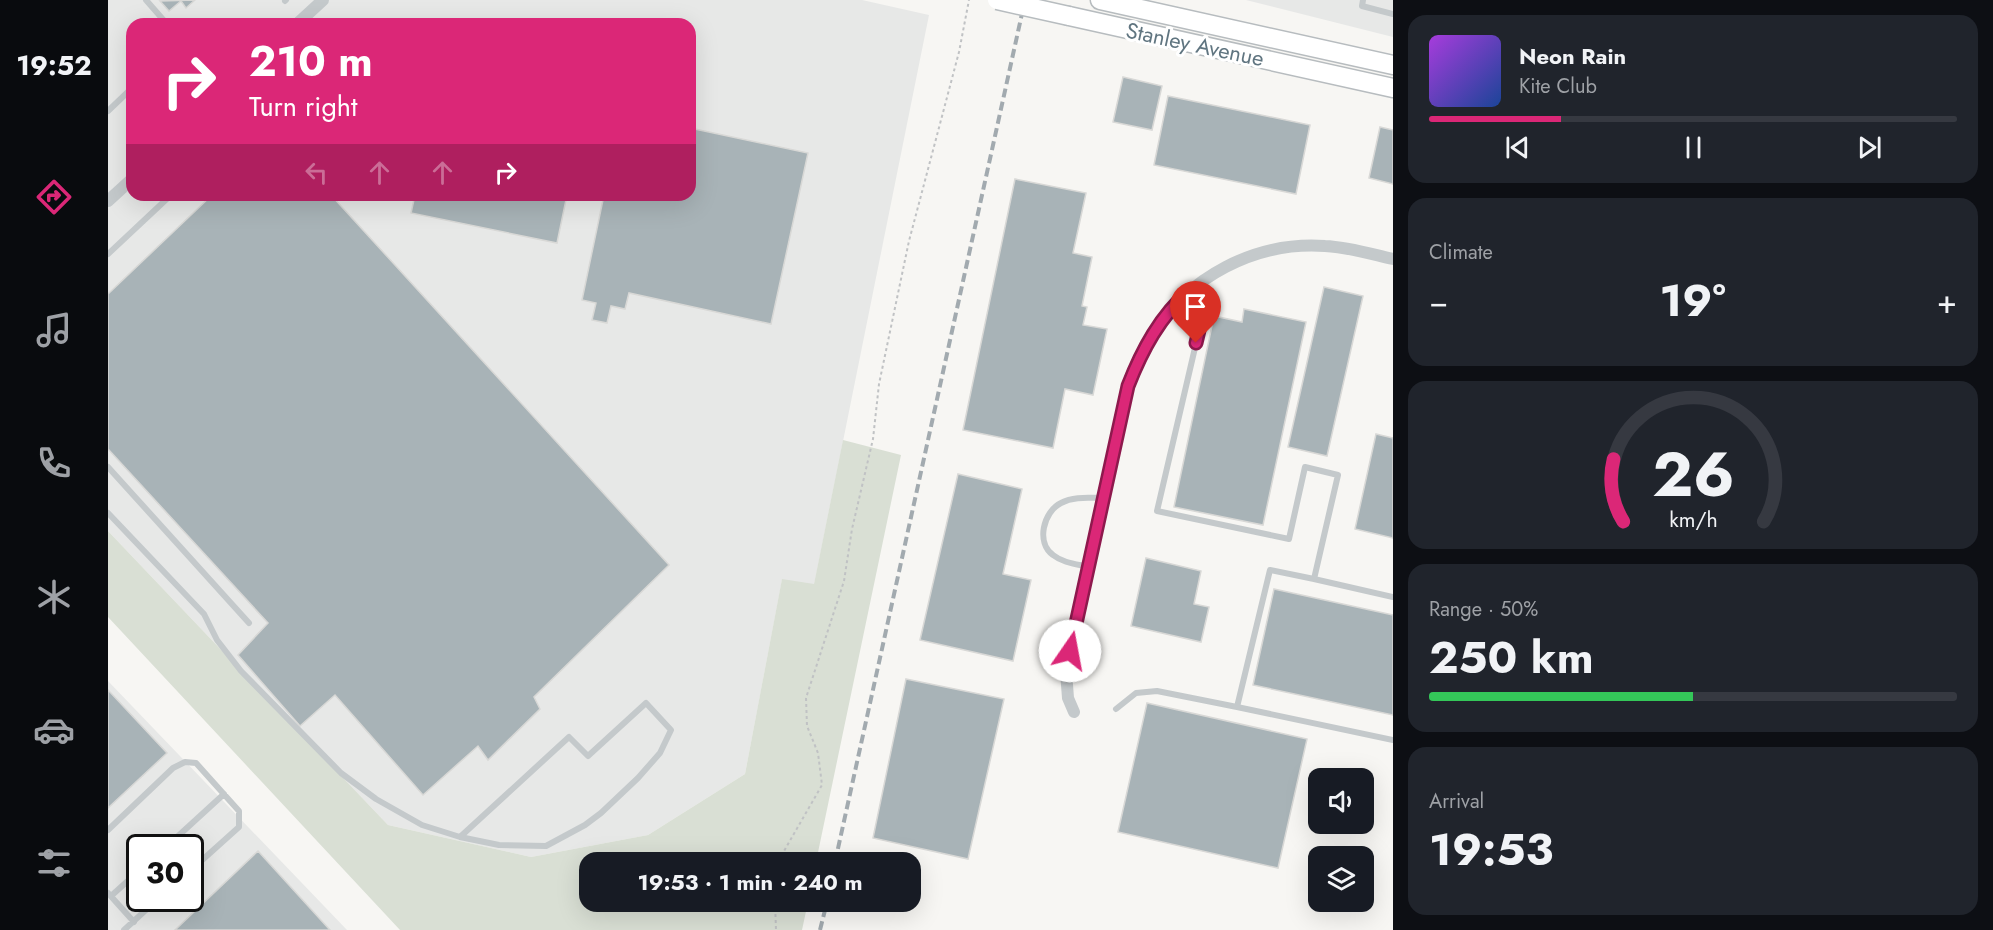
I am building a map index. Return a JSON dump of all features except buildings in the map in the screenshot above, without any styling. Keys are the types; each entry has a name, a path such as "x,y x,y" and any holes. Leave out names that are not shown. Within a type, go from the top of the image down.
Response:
{"main road":[{"name":"Stanley Avenue","path":"997,0 1393,88"},
{"name":"Stanley Avenue","path":"1100,0 1393,65"}],"street":[{"path":"304,18 323,0"},
{"path":"108,201 126,184"},
{"path":"1074,712 1068,698 1066,672 1128,386 1150,337 1166,315 1190,290 1232,263 1256,254 1282,248 1326,246 1393,259"}],"lane":[{"path":"146,0 161,18"},
{"path":"1363,0 1362,6 1393,14"},
{"path":"108,111 126,94"},
{"path":"108,254 165,201"},
{"path":"1190,290 1201,322 1157,511 1289,539 1305,467 1338,475 1314,579"},
{"path":"108,467 249,623"},
{"path":"1089,567 1062,561 1050,553 1042,534 1047,518 1059,504 1075,498 1104,498"},
{"path":"108,513 204,614 217,640 241,671 341,773 376,799 422,825 460,837 499,844 546,846 585,825 601,813 638,778 660,753 671,730 646,703 588,756 568,737 460,837"},
{"path":"1237,707 1270,570 1393,597"},
{"path":"1116,710 1136,693 1157,691 1393,740"},
{"path":"108,830 173,768 184,762 196,763 239,811 239,827 204,858"},
{"path":"180,834 224,794"},
{"path":"126,882 110,895 134,922"},
{"path":"124,930 144,912"}],"path":[{"path":"784,852 822,785 818,753 807,726 806,698 844,581 852,530 873,439 879,384 902,274 959,52 969,0"},
{"path":"775,912 776,930"}],"shaded area":[{"path":"108,0 862,0 929,15 814,585 782,580 745,774 648,835 531,857 388,825 108,531"},
{"path":"1246,0 1393,0 1393,37"},
{"path":"843,440 901,455 818,852 579,852 579,912 806,912 802,930 400,930 108,617 108,531 388,825 531,857 648,835 745,774 782,579 814,584"},
{"path":"108,681 347,930 108,930"}],"railway":[{"path":"837,852 1025,0"},
{"path":"820,930 824,912"}],"route":[{"path":"1070,651 1128,386 1150,337 1166,315 1190,290 1201,322 1196,343"}]}
